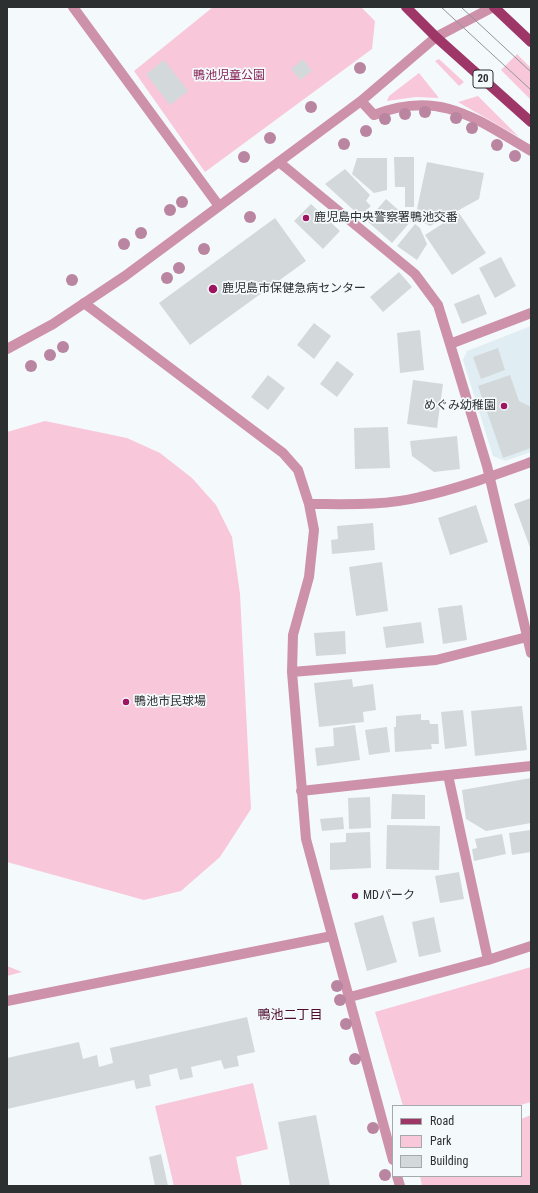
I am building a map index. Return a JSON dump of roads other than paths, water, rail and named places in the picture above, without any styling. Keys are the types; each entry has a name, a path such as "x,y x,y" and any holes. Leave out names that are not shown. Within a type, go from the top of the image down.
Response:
{"main road":[{"name":"20","path":"406,7 436,37 531,122"},
{"path":"494,7 531,42"}],"street":[{"path":"73,7 219,206"},
{"path":"7,349 53,324 125,276 361,101 436,37 494,7"},
{"path":"361,101 374,115 392,108 425,104 460,111 531,151"},
{"path":"279,162 415,274 438,305 490,477 530,636 531,653"},
{"path":"84,303 283,453 298,470 309,504 314,530 309,577 293,635 292,672 306,839 392,1156"},
{"path":"450,344 531,313"},
{"path":"309,504 354,505 419,498 490,477 531,462"},
{"path":"292,672 436,660 530,636"},
{"path":"301,791 531,766"},
{"path":"448,775 488,960"},
{"path":"7,1001 332,936"},
{"path":"350,997 488,960 531,946"}],"tram line":[{"path":"441,7 531,90"},
{"path":"461,7 531,72"}],"place":[{"name":"鹿児島中央警察署鴨池交番","path":"306,218"},
{"name":"鹿児島市保健急病センター","path":"213,289"},
{"name":"めぐみ幼稚園","path":"504,406"},
{"name":"鴨池市民球場","path":"126,702"},
{"name":"MDパーク","path":"355,896"}],"district":[{"name":"鴨池二丁目","path":"290,1016"}],"park label":[{"name":"鴨池児童公園","path":"229,76"}]}
